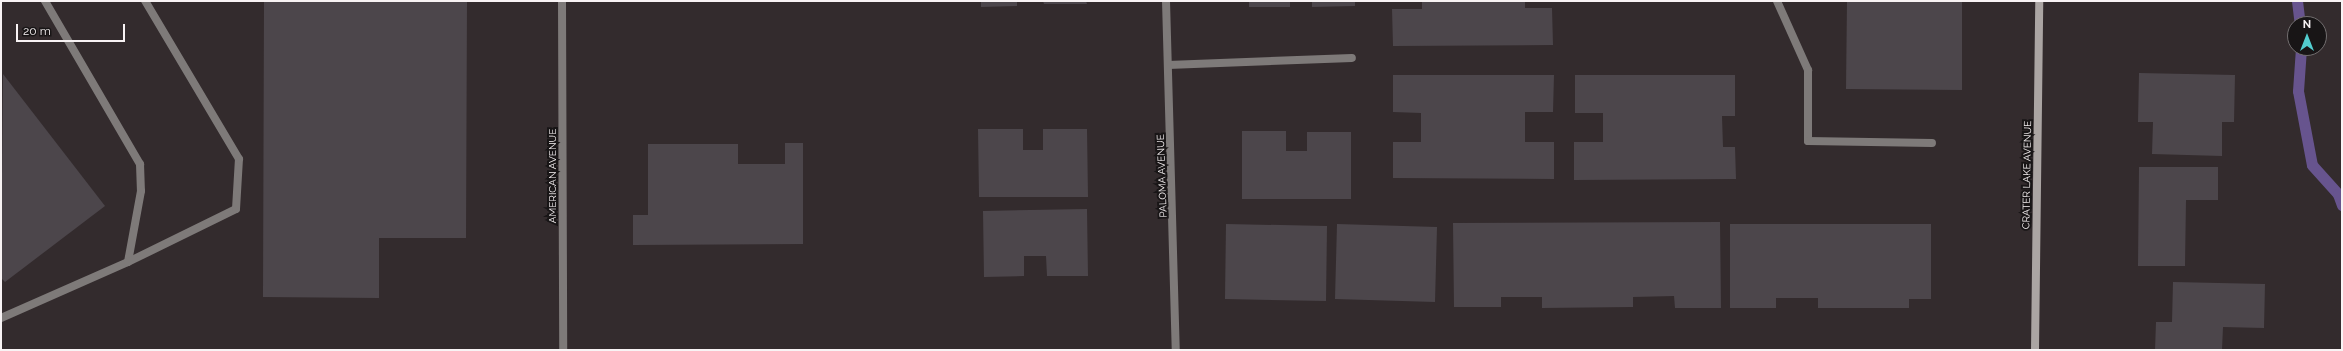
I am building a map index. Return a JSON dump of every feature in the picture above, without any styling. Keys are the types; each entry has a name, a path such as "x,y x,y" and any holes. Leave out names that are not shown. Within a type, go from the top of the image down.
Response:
{"main road":[{"name":"CRATER LAKE AVENUE","path":"2036,350 2038,1"}],"street":[{"path":"45,1 140,164 141,191 128,262"},
{"path":"1,318 128,262 236,209 239,159 145,1"},
{"name":"AMERICAN AVENUE","path":"562,1 563,350"},
{"name":"PALOMA AVENUE","path":"1166,1 1176,350"},
{"path":"1777,1 1808,70 1808,141 1932,143"},
{"path":"1168,65 1352,58"}],"building":[{"path":"264,1 467,1 466,238 379,238 379,298 263,297"},
{"path":"981,1 1017,1 1017,6 981,7"},
{"path":"1043,1 1086,1 1087,4 1044,4"},
{"path":"1249,1 1290,1 1290,7 1249,7"},
{"path":"1312,1 1355,1 1355,6 1312,7"},
{"path":"1422,1 1525,1 1525,8 1552,8 1553,45 1393,46 1392,9 1422,9"},
{"path":"1847,1 1962,1 1962,90 1846,89"},
{"path":"2139,73 2235,75 2234,122 2222,122 2222,156 2152,154 2153,122 2138,122"},
{"path":"3,74 105,206 5,282 1,278"},
{"path":"1393,75 1554,75 1553,112 1525,112 1525,142 1554,142 1554,179 1393,178 1393,142 1421,142 1421,113 1393,112"},
{"path":"1575,75 1735,75 1735,116 1722,116 1723,147 1735,147 1736,179 1574,180 1574,142 1603,142 1603,113 1575,113"},
{"path":"978,129 1023,129 1023,150 1043,150 1043,129 1087,129 1088,197 979,197"},
{"path":"1242,131 1286,131 1286,151 1307,151 1307,132 1351,132 1351,199 1242,199"},
{"path":"785,143 803,143 803,244 633,245 633,215 648,215 648,144 738,144 738,164 785,164"},
{"path":"2139,167 2218,167 2218,200 2186,200 2185,266 2138,266"},
{"path":"1087,209 1088,276 1047,276 1046,256 1024,256 1024,276 984,277 983,211"},
{"path":"1720,222 1721,308 1675,308 1674,296 1633,297 1633,307 1542,308 1542,297 1501,297 1501,307 1454,307 1453,223"},
{"path":"1226,224 1327,226 1326,301 1225,299"},
{"path":"1337,224 1437,227 1435,302 1335,299"},
{"path":"1730,224 1931,224 1931,299 1909,299 1909,308 1818,308 1818,298 1776,298 1776,308 1730,308"},
{"path":"2173,282 2265,284 2264,328 2223,327 2222,350 2155,350 2156,322 2172,322"}],"waterway":[{"path":"2297,1 2299,16"},
{"path":"2300,56 2298,91 2312,165 2338,194 2342,205"}]}
